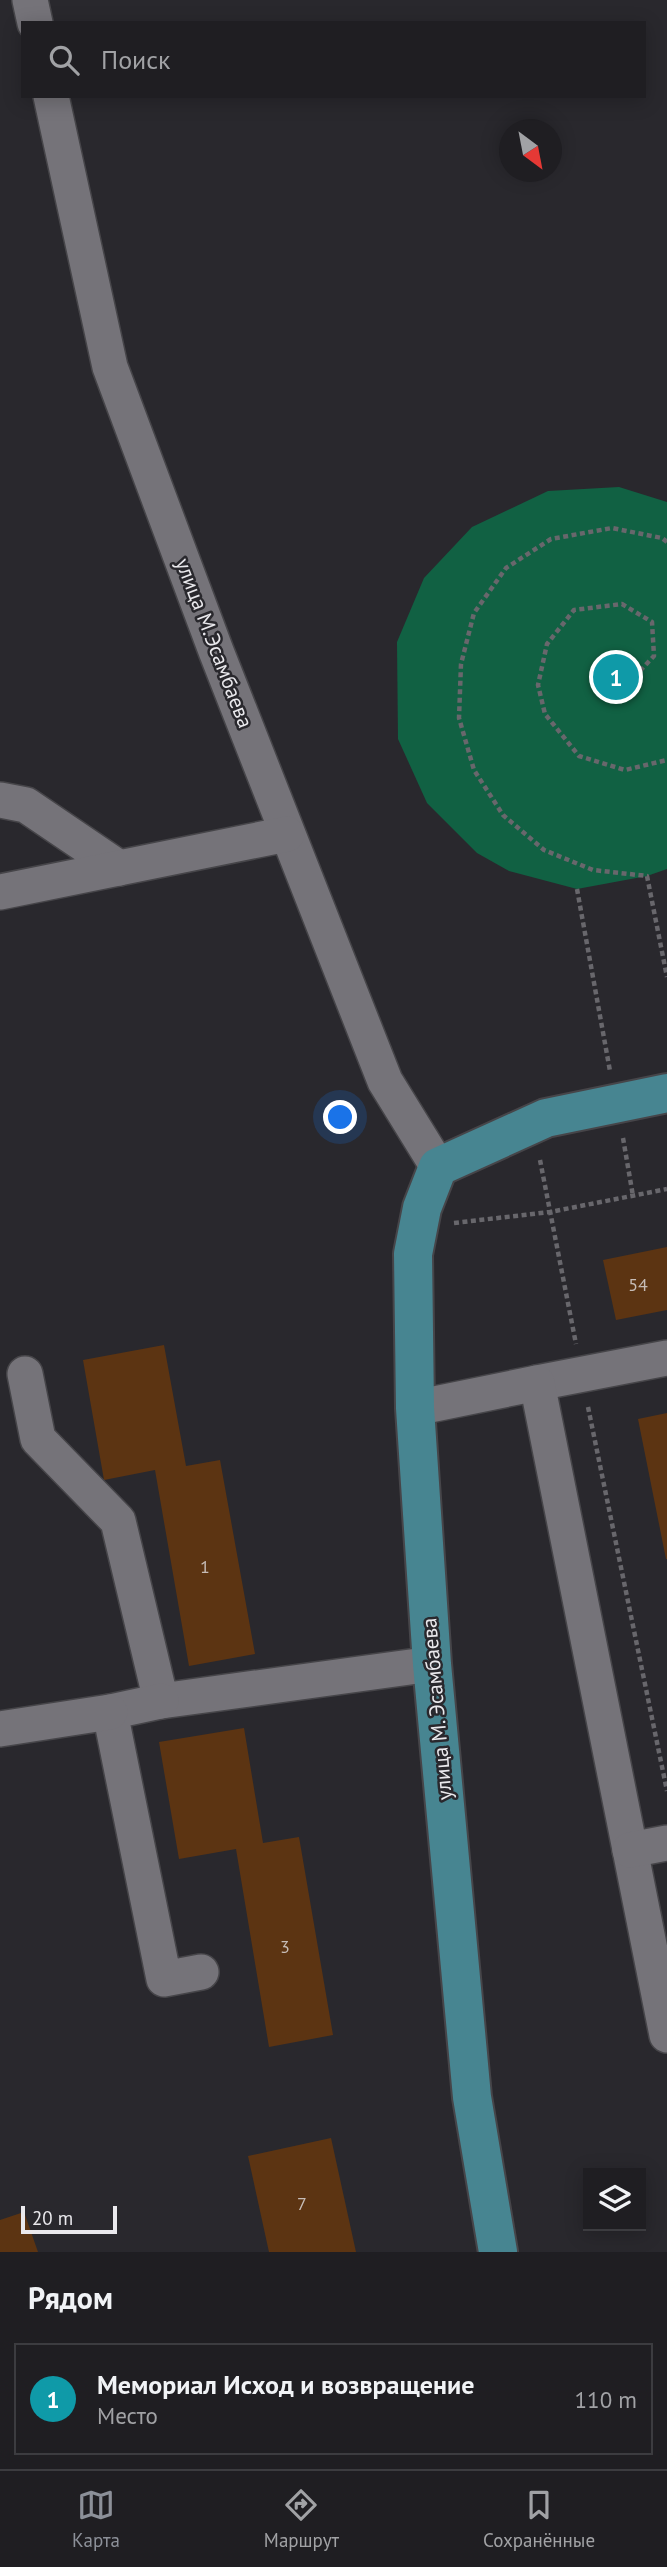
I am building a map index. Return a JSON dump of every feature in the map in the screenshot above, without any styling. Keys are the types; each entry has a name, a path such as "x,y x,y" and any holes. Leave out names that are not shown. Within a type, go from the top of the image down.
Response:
{"main road":[{"path":"438,1167 546,1118 667,1093"},
{"name":"улица М. Эсамбаева","path":"438,1167 422,1208 413,1254 415,1408 432,1664 472,2097 498,2252"}],"street":[{"path":"30,0 35,21"},
{"name":"улица М.Эсамбаева","path":"51,98 110,368 287,834 385,1081 438,1167"},
{"path":"0,800 26,805 119,868"},
{"path":"0,892 287,834"},
{"path":"415,1408 667,1358"},
{"path":"25,1374 38,1439 118,1521 161,1701"},
{"path":"537,1383 667,2035"},
{"path":"0,1729 161,1701 432,1664"},
{"path":"110,1712 164,1979 201,1972"},
{"path":"630,1850 667,1843"}],"path":[{"path":"667,542 662,538 612,528 551,540 506,568 474,613 461,664 459,719 474,770 503,815 544,849 593,870 647,876 667,977"},
{"path":"616,677 637,674 654,656 652,622 622,604 574,611 547,644 538,685 545,715 579,756 625,770 667,760"},
{"path":"577,889 633,1196"},
{"path":"539,1156 667,1790"},
{"path":"418,1226 550,1212 667,1189"}],"green space":[{"path":"619,487 667,502 667,869 647,876 577,889 509,871 477,853 427,803 398,739 397,642 424,578 472,527 548,491"}],"building":[{"path":"667,1247 667,1310 616,1320 603,1260"},
{"path":"164,1345 186,1466 220,1460 255,1654 189,1666 155,1470 104,1480 83,1360"},
{"path":"667,1413 667,1559 666,1559 638,1419"},
{"path":"244,1728 263,1843 299,1837 333,2035 269,2047 236,1849 179,1859 159,1742"},
{"path":"331,2138 356,2252 269,2252 248,2156"},
{"path":"24,2212 38,2252 0,2252 0,2220"}],"place":[{"name":"Мемориал Исход и возвращение","path":"616,677"}]}
